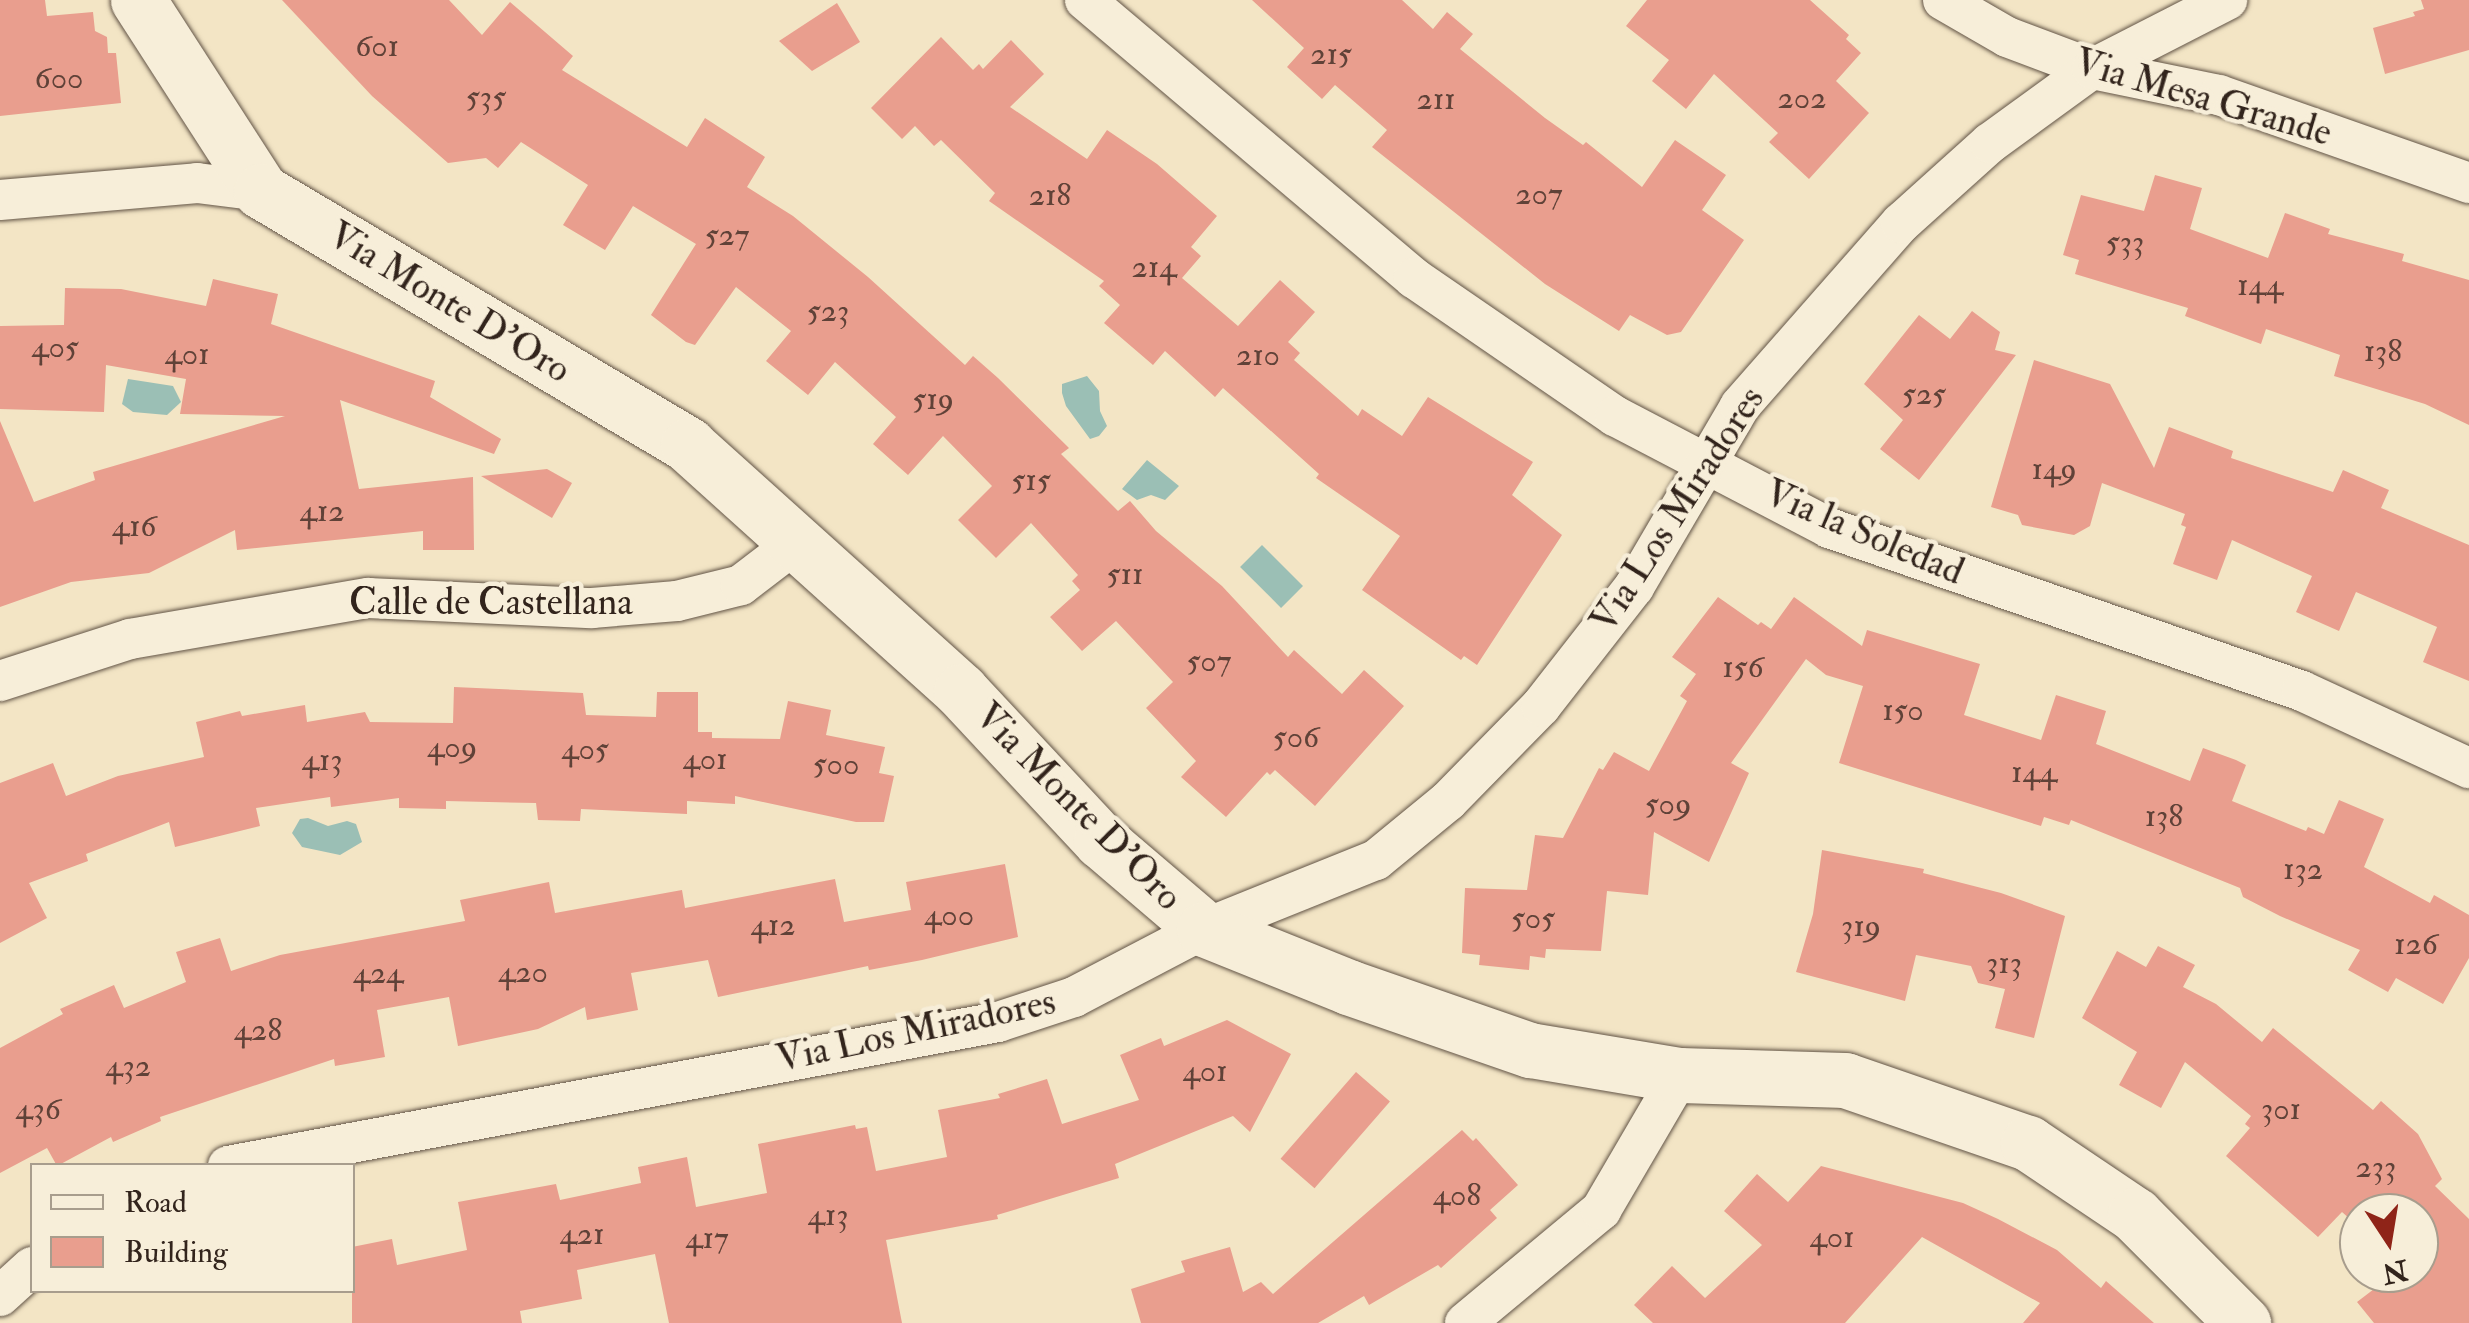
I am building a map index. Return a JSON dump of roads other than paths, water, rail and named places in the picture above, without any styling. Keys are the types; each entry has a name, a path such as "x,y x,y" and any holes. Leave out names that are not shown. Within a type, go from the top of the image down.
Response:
{"street":[{"name":"Via Monte D'Oro","path":"138,0 261,191 688,445 961,691 1100,841 1204,930 1348,987 1530,1050 1680,1075 1845,1080 2028,1143 2135,1215 2243,1323"},
{"name":"Via la Soledad","path":"1085,0 1414,278 1601,408 1829,528 2302,691 2469,768"},
{"name":"Via Mesa Grande","path":"1943,0 2007,37 2092,69 2219,95 2469,183"},
{"name":"Via Los Miradores","path":"244,1163 998,1022 1074,996 1204,930 1376,860 1448,801 1541,706 1634,587 1740,406 1901,223 1990,144 2092,69 2227,0"},
{"path":"0,200 196,183 261,191"},
{"name":"Calle de Castellana","path":"0,682 130,639 368,598 592,608 677,600 740,585 796,544"},
{"path":"1465,1323 1601,1210 1680,1075"},
{"path":"0,1296 30,1268"}],"water":[{"path":"1087,376 1099,391 1100,411 1107,426 1099,436 1090,439 1066,406 1062,393 1062,384"},
{"path":"128,379 173,386 181,402 167,415 133,412 122,404"},
{"path":"1147,460 1179,486 1165,500 1151,495 1137,500 1122,489"},
{"path":"1262,545 1303,586 1281,608 1240,567"},
{"path":"300,819 328,826 347,821 356,824 362,842 340,855 302,847 292,833"}]}
